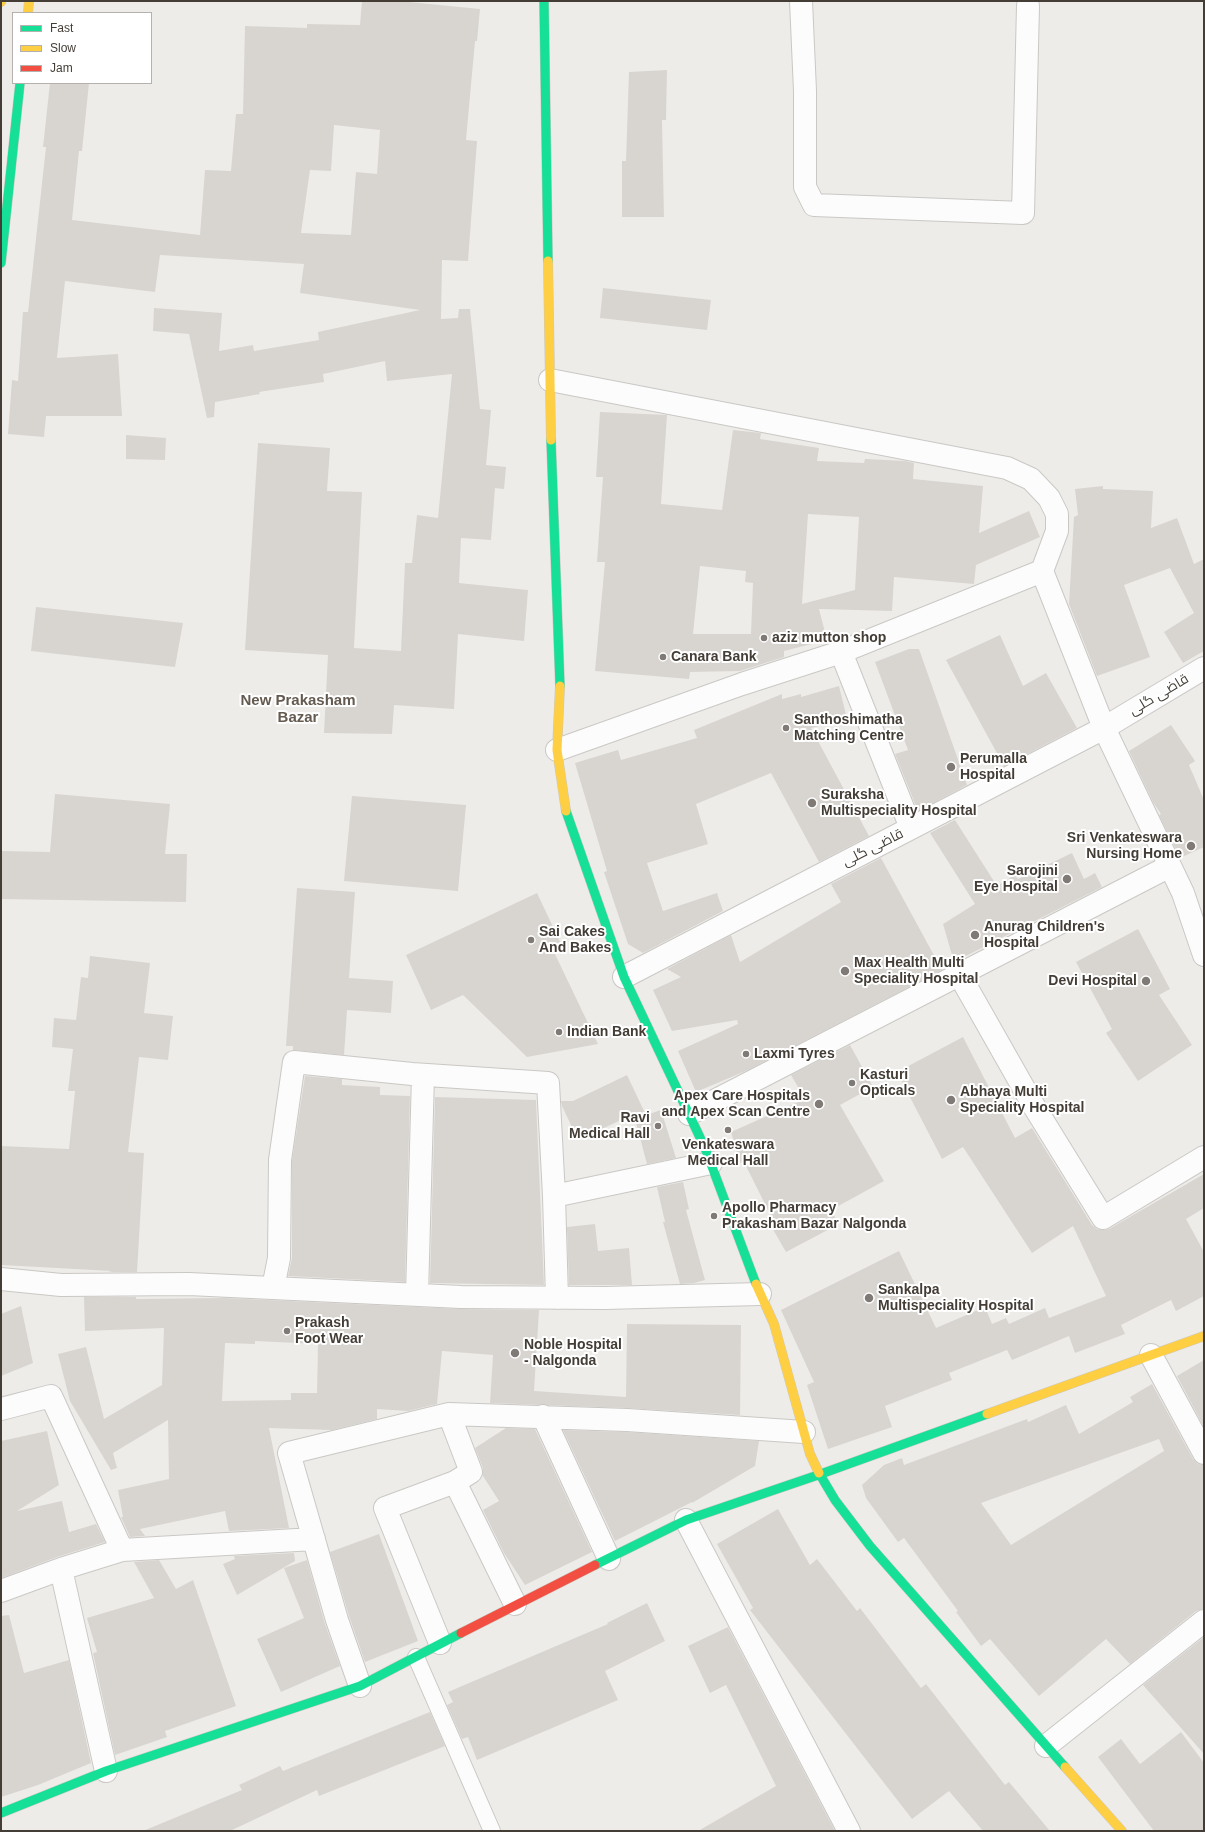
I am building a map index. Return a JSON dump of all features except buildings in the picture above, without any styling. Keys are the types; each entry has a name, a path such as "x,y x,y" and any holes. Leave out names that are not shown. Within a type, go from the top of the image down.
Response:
{"main road":[{"path":"28,12 29,1"},
{"path":"544,1 552,493 560,685 557,750 566,814 624,977 711,1163 760,1294 774,1324 804,1432 806,1446 818,1475 850,1520 983,1675 1122,1831"},
{"path":"1,263 20,84"},
{"path":"1,1813 106,1771 360,1686 515,1604 686,1520 818,1475 1204,1336"}],"street":[{"path":"801,1 805,91 805,187 814,205 1023,213 1028,6"},
{"path":"550,380 1007,468 1030,479 1049,498 1057,514 1056,531 1042,571 1104,728 1183,893 1204,955"},
{"path":"557,750 742,684 841,652 1042,571"},
{"path":"841,652 911,828"},
{"name":"قاضی گلی","path":"624,977 1104,728 1204,668"},
{"path":"689,1114 1170,866"},
{"path":"959,974 1035,1108 1103,1218 1204,1157"},
{"path":"273,1288 279,1258 280,1160 294,1062 423,1075 548,1083 554,1196 557,1298"},
{"path":"416,1295 423,1075"},
{"path":"554,1196 711,1163"},
{"path":"1,1279 61,1285 189,1284 416,1295 557,1298 760,1294"},
{"path":"1151,1355 1204,1453"},
{"path":"1,1409 51,1396 122,1550"},
{"path":"360,1686 338,1620 289,1453 449,1414 627,1420 804,1432"},
{"path":"440,1643 385,1508 455,1482 471,1472 449,1414"},
{"path":"543,1416 609,1559"},
{"path":"455,1482 515,1604"},
{"path":"686,1520 849,1831"},
{"path":"1,1591 61,1569 122,1550 314,1539"},
{"path":"61,1569 106,1771"},
{"path":"1046,1746 1204,1620"}],"lane":[{"path":"416,1657 492,1831"}],"traffic: fast":[{"path":"544,1 548,261"},
{"path":"1,263 20,84"},
{"path":"551,440 560,686"},
{"path":"566,811 624,977 705,1148 756,1284"},
{"path":"595,1565 686,1520 818,1475 987,1414"},
{"path":"819,1473 835,1500 870,1546 1065,1767"},
{"path":"1,1813 106,1771 360,1686 461,1633"}],"traffic: slow":[{"path":"28,12 29,1"},
{"path":"548,261 551,440"},
{"path":"560,686 557,750 566,811"},
{"path":"756,1284 774,1324 810,1454 819,1473"},
{"path":"987,1414 1204,1336"},
{"path":"1065,1767 1122,1831"}],"traffic: jam":[{"path":"461,1633 595,1565"}],"place":[{"name":"aziz mutton shop","path":"764,638"},
{"name":"Canara Bank","path":"663,657"},
{"name":"Santhoshimatha Matching Centre","path":"786,728"},
{"name":"Perumalla Hospital","path":"951,767"},
{"name":"Suraksha Multispeciality Hospital","path":"812,803"},
{"name":"Sri Venkateswara Nursing Home","path":"1191,846"},
{"name":"Sarojini Eye Hospital","path":"1067,879"},
{"name":"Anurag Children's Hospital","path":"975,935"},
{"name":"Sai Cakes And Bakes","path":"531,940"},
{"name":"Max Health Multi Speciality Hospital","path":"845,971"},
{"name":"Devi Hospital","path":"1146,981"},
{"name":"Indian Bank","path":"559,1032"},
{"name":"Laxmi Tyres","path":"746,1054"},
{"name":"Kasturi Opticals","path":"852,1083"},
{"name":"Abhaya Multi Speciality Hospital","path":"951,1100"},
{"name":"Apex Care Hospitals and Apex Scan Centre","path":"819,1104"},
{"name":"Ravi Medical Hall","path":"658,1126"},
{"name":"Venkateswara Medical Hall","path":"728,1130"},
{"name":"Apollo Pharmacy Prakasham Bazar Nalgonda","path":"714,1216"},
{"name":"Sankalpa Multispeciality Hospital","path":"869,1298"},
{"name":"Prakash Foot Wear","path":"287,1331"},
{"name":"Noble Hospital - Nalgonda","path":"515,1353"}],"district":[{"name":"New Prakasham Bazar","path":"298,710"}]}
